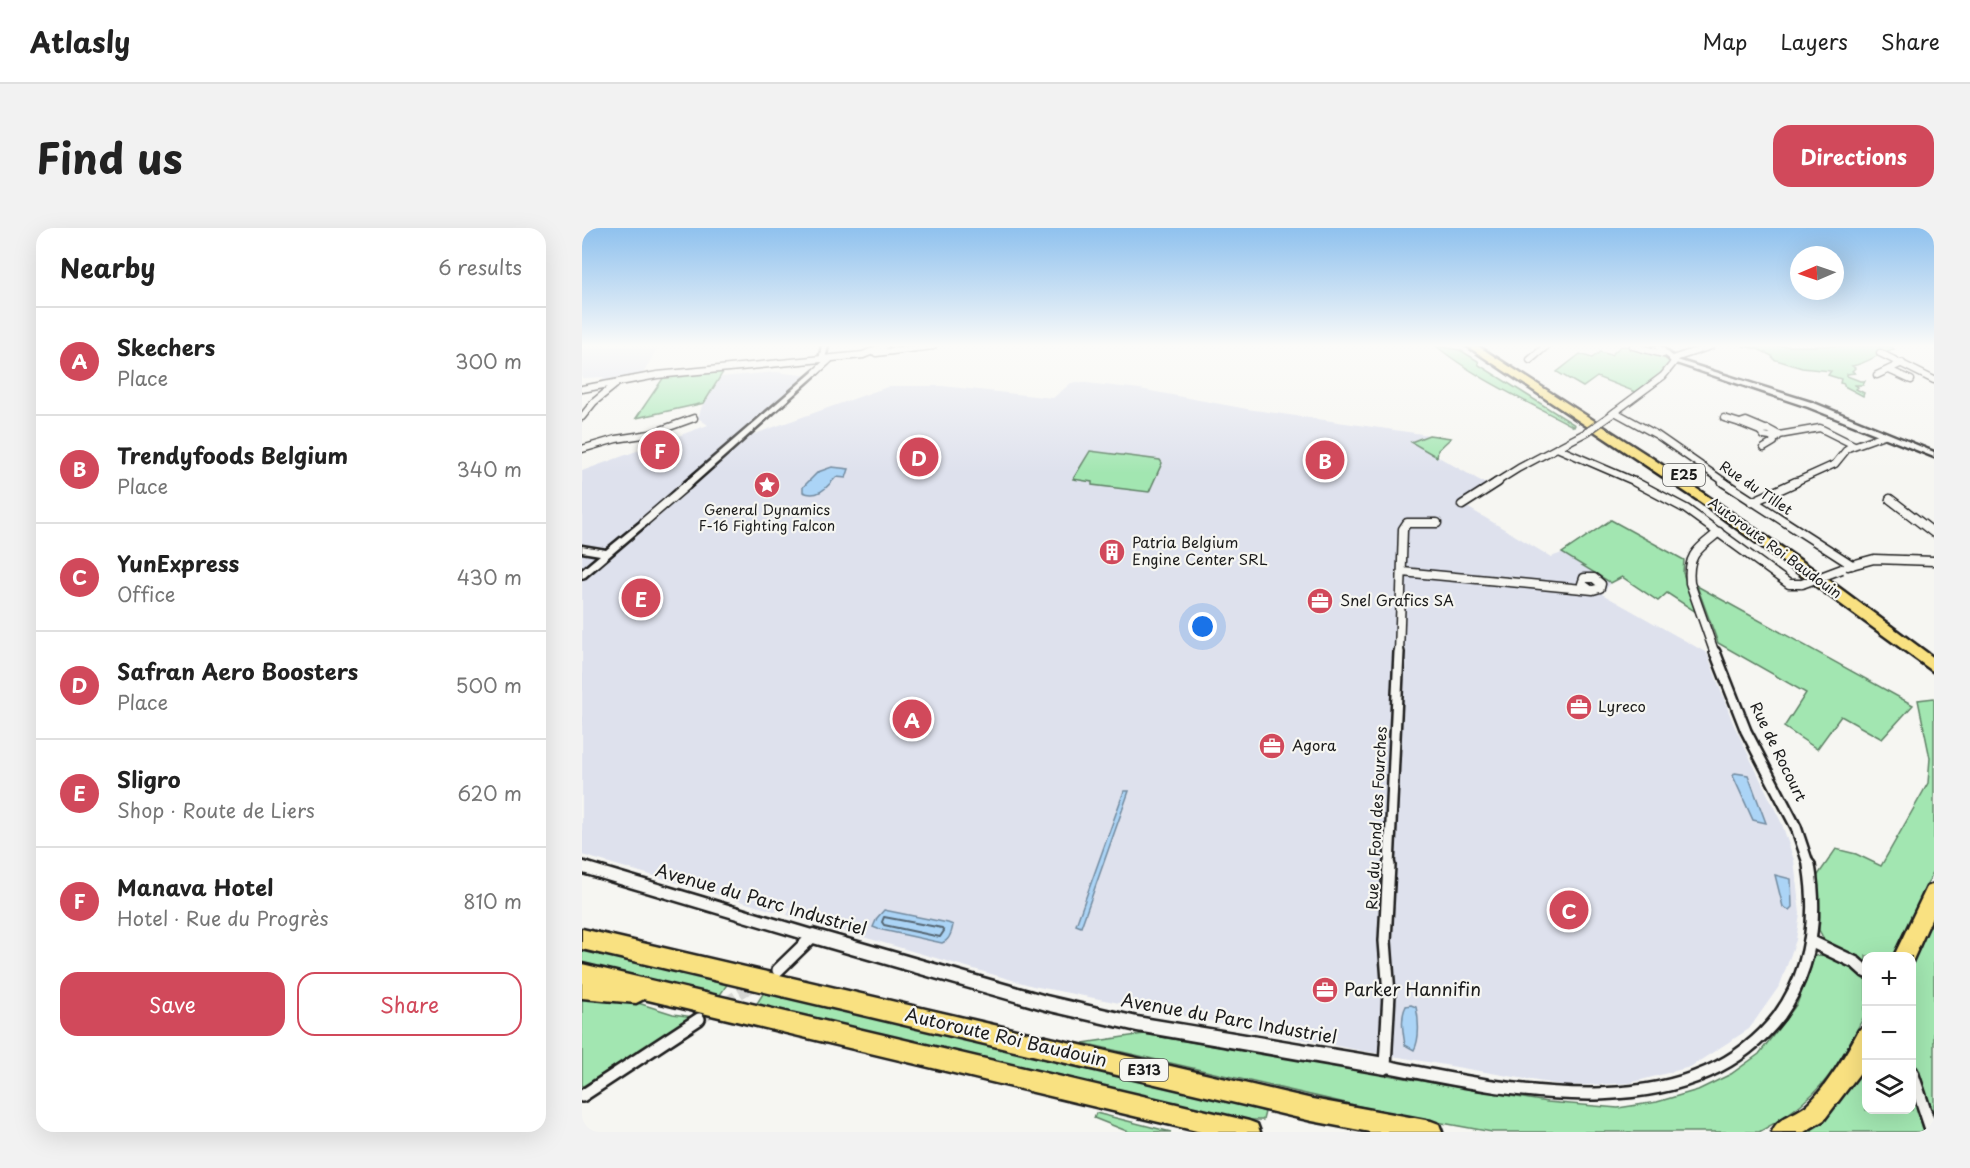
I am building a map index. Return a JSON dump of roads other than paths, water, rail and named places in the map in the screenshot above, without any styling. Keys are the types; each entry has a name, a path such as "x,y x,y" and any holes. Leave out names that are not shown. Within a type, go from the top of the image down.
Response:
{"highway":[{"name":"Autoroute Roi Baudouin","path":"1538,388 1725,512 1930,659"},
{"name":"Autoroute Roi Baudouin","path":"1549,388 1734,508 1930,659"},
{"path":"1930,659 1934,671"},
{"path":"1906,952 1934,893"},
{"path":"582,927 607,945"},
{"name":"Autoroute Roi Baudouin","path":"582,939 1312,1110 1431,1132"},
{"name":"E313","path":"582,974 1249,1132"},
{"path":"582,988 624,993 657,992"},
{"path":"1783,1132 1816,1112 1847,1071 1862,1044"}],"street":[{"path":"582,417 594,402 612,388"},
{"path":"582,575 686,486 794,388"},
{"path":"1462,505 1519,468 1587,432 1647,388"},
{"path":"1760,388 1811,405 1934,456"},
{"name":"Rue du Tillet","path":"1613,414 1657,435 1752,502 1852,565"},
{"path":"582,449 622,438 650,434 694,418"},
{"path":"1724,418 1776,437 1816,428 1854,445"},
{"path":"1752,502 1835,464 1845,450 1854,445 1884,435"},
{"path":"1764,448 1774,442 1776,437"},
{"path":"1557,448 1642,485 1686,509 1789,584 1802,584 1852,565 1874,560 1932,563"},
{"path":"1890,499 1897,502 1934,533"},
{"name":"Rue du Fond des Fourches","path":"1386,1066 1389,994 1386,931 1397,724 1402,529 1407,523 1437,523"},
{"name":"Rue de Rocourt","path":"1719,532 1694,552 1687,565 1690,583 1746,732 1788,811 1808,862 1813,924 1810,941"},
{"path":"582,549 608,553"},
{"path":"1402,572 1589,590"},
{"name":"Avenue du Parc Industriel","path":"582,867 1046,1003 1137,1023 1564,1097 1610,1098 1677,1086 1712,1073 1742,1056 1790,1003 1806,966 1810,941"},
{"path":"778,970 813,936"},
{"path":"1810,941 1856,963 1862,968"},
{"path":"582,1096 699,1019"},
{"path":"1916,1086 1932,1132"}],"water":[{"path":"832,467 849,469 846,478 836,477 818,493 803,492 803,487 818,472"},
{"path":"1735,773 1748,775 1766,823 1753,820 1733,776"},
{"path":"1124,791 1129,791 1081,927 1076,925"},
{"path":"1775,875 1791,879 1792,907 1789,910 1783,907"},
{"path":"884,910 948,923 953,925 952,930 942,943 873,927"},
{"path":"1406,1006 1416,1007 1418,1023 1414,1050 1405,1045 1402,1025"}],"tunnel":[{"path":"699,1019 778,970"}],"place":[{"name":"Manava Hotel","path":"660,450"},
{"name":"Safran Aero Boosters","path":"919,457"},
{"name":"Trendyfoods Belgium","path":"1325,460"},
{"name":"General Dynamics F-16 Fighting Falcon","path":"767,485"},
{"name":"Patria Belgium Engine Center SRL","path":"1112,552"},
{"name":"Sligro","path":"641,598"},
{"name":"Snel Grafics SA","path":"1320,601"},
{"name":"Lyreco","path":"1579,707"},
{"name":"Skechers","path":"912,719"},
{"name":"Agora","path":"1272,746"},
{"name":"YunExpress","path":"1569,910"},
{"name":"Parker Hannifin","path":"1325,990"}]}
